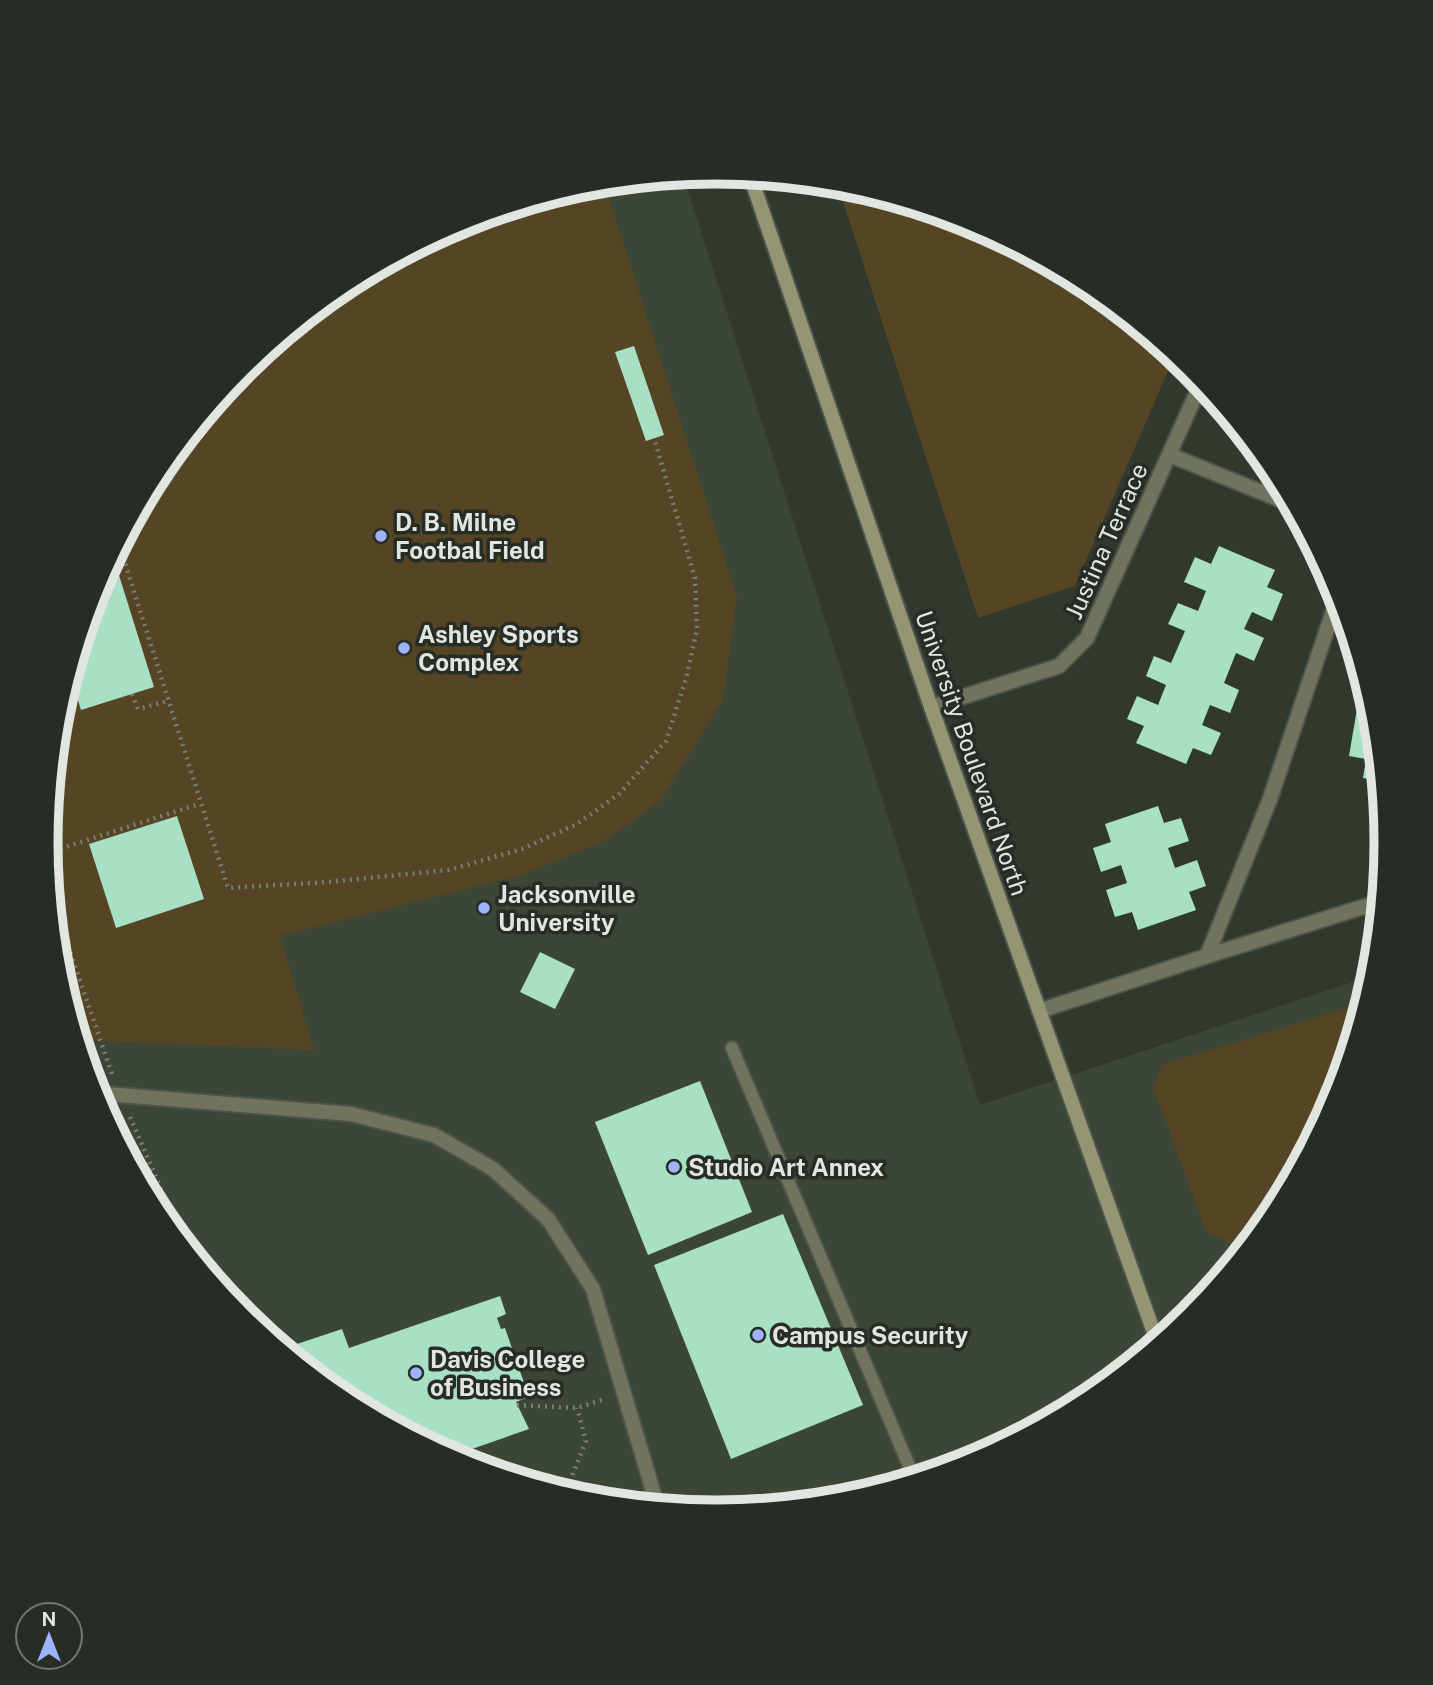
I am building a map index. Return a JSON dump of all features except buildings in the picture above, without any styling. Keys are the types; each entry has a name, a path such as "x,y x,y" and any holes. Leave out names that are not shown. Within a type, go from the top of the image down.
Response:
{"main road":[{"name":"University Boulevard North","path":"753,185 931,707 1155,1335"}],"street":[{"name":"Justina Terrace","path":"931,707 1059,666 1087,638 1197,393"},
{"path":"1170,455 1278,499"},
{"path":"1207,956 1270,799 1334,616"},
{"path":"1039,1011 1372,904"},
{"path":"108,1094 351,1114 433,1135 493,1169 548,1219 593,1289 656,1498"}],"lane":[{"path":"732,1048 911,1471"}],"path":[{"path":"123,557 199,804 228,888 328,882 449,870 522,849 577,824 619,794 666,741 686,679 696,629 695,578 654,438"},
{"path":"132,694 138,709 168,701"},
{"path":"58,849 199,804"},
{"path":"517,1405 577,1408 625,1393"},
{"path":"571,1485 586,1441 577,1408"}],"shaded area":[{"name":"Jacksonville University","path":"686,185 980,1105 1361,979 1340,1054 1307,1134 1264,1208 1212,1277 1151,1338 1082,1390 1008,1433 928,1466 845,1489 760,1500 673,1500 588,1489 505,1466 425,1433 351,1390 282,1338 221,1277 194,1244 146,1172 126,1134 108,1095 80,1013 70,971 59,886 59,799 63,757 80,672 93,631 108,590 146,513 194,441 221,408 282,347 315,320 387,272 425,252 464,234 546,206 631,189"},
{"name":"Ashley Sports Complex","path":"607,193 737,597 723,699 661,800 604,841 522,875 280,936 314,1050 89,1040 70,971 63,928 58,842 59,799 70,714 93,631 126,551 169,477 221,408 282,347 351,295 425,252 505,219 546,206"},
{"path":"841,195 928,219 1008,252 1046,272 1118,320 1170,366 1075,586 978,618"},
{"path":"1355,1005 1325,1095 1307,1134 1264,1208 1231,1245 1206,1231 1154,1089 1162,1065"}],"place":[{"name":"D. B. Milne Footbal Field","path":"381,536"},
{"name":"Ashley Sports Complex","path":"404,648"},
{"name":"Jacksonville University","path":"484,908"},
{"name":"Studio Art Annex","path":"674,1167"},
{"name":"Campus Security","path":"758,1335"},
{"name":"Davis College of Business","path":"416,1373"}]}
